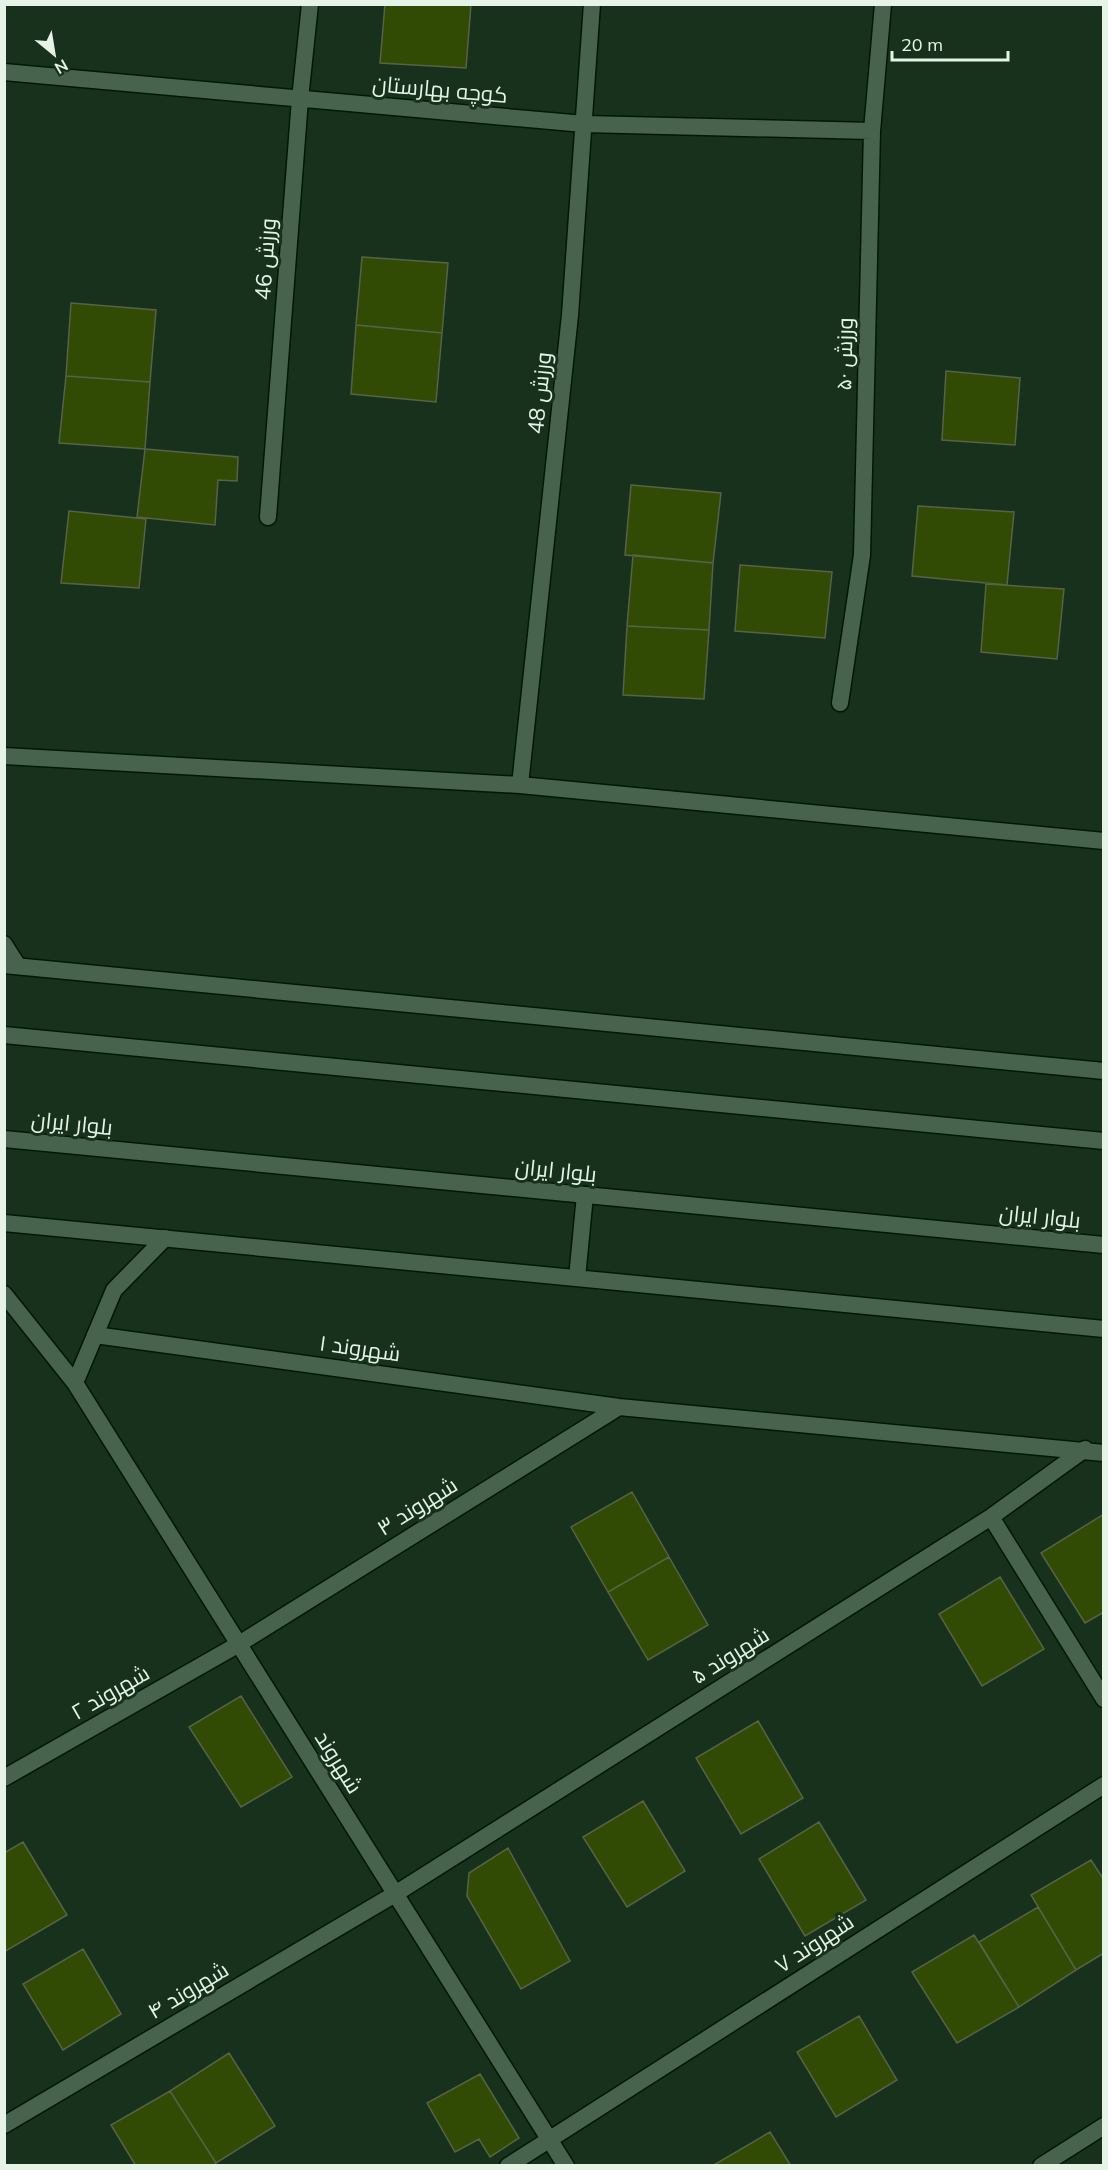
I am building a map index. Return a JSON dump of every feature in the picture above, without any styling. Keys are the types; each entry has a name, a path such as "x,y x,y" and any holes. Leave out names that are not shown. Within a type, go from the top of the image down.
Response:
{"street":[{"name":"ورزش 46","path":"268,518 300,99 310,4"},
{"name":"ورزش 48","path":"520,784 570,315 592,4"},
{"name":"ورزش ۵٠","path":"840,703 862,555 872,130 883,4"},
{"name":"کوچه بهارستان","path":"4,72 584,124 872,130"},
{"path":"4,756 520,784 1104,841"},
{"path":"4,944 11,965 1104,1071"},
{"path":"4,1035 1104,1141"},
{"name":"بلوار ایران","path":"4,1139 1104,1245"},
{"path":"577,1278 585,1195"},
{"path":"4,1223 1104,1329"},
{"path":"75,1383 114,1290 165,1238"},
{"name":"شهروند","path":"4,1294 75,1383 566,2166"},
{"name":"شهروند ۱","path":"95,1335 619,1407 1086,1449 1104,1453"},
{"name":"شهروند ۳","path":"239,1644 619,1407"},
{"name":"شهروند ۵","path":"395,1894 991,1517 1086,1449"},
{"path":"991,1517 1104,1699"},
{"name":"شهروند ۲","path":"4,1778 239,1644"},
{"name":"شهروند ۷","path":"508,2166 1104,1785"},
{"name":"شهروند ۴","path":"4,2125 395,1894"},
{"path":"1041,2166 1104,2126"}],"building":[{"path":"385,4 471,4 466,68 380,63"},
{"path":"362,257 448,263 442,333 356,325"},
{"path":"71,303 156,310 150,382 66,376"},
{"path":"356,325 442,333 436,402 351,394"},
{"path":"946,371 1020,378 1015,445 942,440"},
{"path":"66,376 150,382 145,449 59,443"},
{"path":"145,449 238,457 237,481 218,480 215,525 137,517"},
{"path":"631,485 721,493 713,563 625,555"},
{"path":"918,506 1014,512 1007,585 912,576"},
{"path":"69,511 146,519 139,588 61,583"},
{"path":"633,555 713,563 709,630 627,626"},
{"path":"740,565 832,572 825,638 735,631"},
{"path":"986,584 1064,589 1057,659 981,652"},
{"path":"627,626 709,630 704,699 623,695"},
{"path":"632,1492 669,1557 608,1592 571,1527"},
{"path":"1104,1514 1104,1612 1085,1623 1041,1553"},
{"path":"669,1557 708,1625 648,1660 608,1592"},
{"path":"1000,1577 1044,1649 982,1686 939,1614"},
{"path":"241,1696 292,1777 241,1807 189,1727"},
{"path":"758,1721 803,1798 741,1834 696,1758"},
{"path":"643,1801 685,1871 627,1907 583,1837"},
{"path":"819,1822 866,1900 805,1936 759,1859"},
{"path":"23,1842 67,1915 4,1952 4,1853"},
{"path":"508,1848 570,1961 521,1989 467,1896 469,1873"},
{"path":"1091,1860 1104,1880 1104,1953 1076,1970 1031,1895"},
{"path":"1038,1907 1076,1970 1019,2007 979,1942"},
{"path":"974,1935 1019,2007 957,2043 912,1972"},
{"path":"83,1949 121,2014 63,2050 23,1984"},
{"path":"859,2016 897,2080 836,2117 797,2052"},
{"path":"229,2053 275,2126 216,2163 170,2091"},
{"path":"480,2074 519,2138 490,2157 479,2139 455,2152 427,2103"},
{"path":"170,2091 216,2163 212,2166 136,2166 111,2125"},
{"path":"770,2132 791,2166 712,2166"}]}
